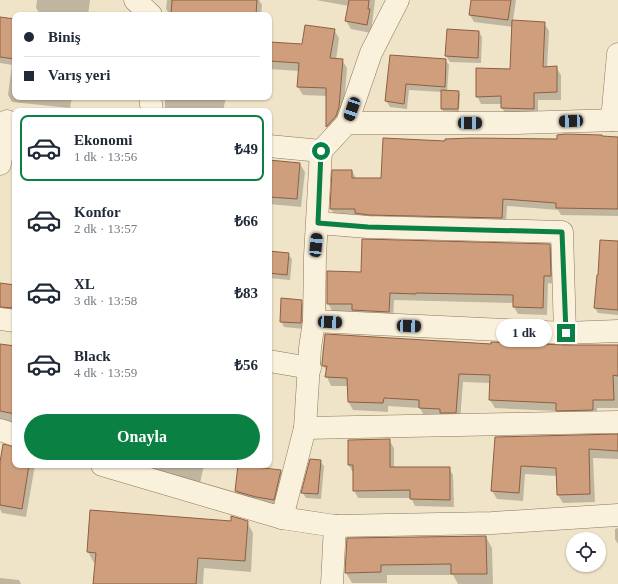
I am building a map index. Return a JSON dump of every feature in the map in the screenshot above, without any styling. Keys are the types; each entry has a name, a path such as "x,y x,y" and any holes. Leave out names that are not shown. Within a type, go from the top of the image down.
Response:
{"street":[{"path":"135,0 148,12"},
{"path":"282,518 305,428 310,368 310,348 314,322 315,256 321,151 347,123 371,53 398,0"},
{"path":"347,123 516,123 615,120 618,54"},
{"path":"0,164 7,121"},
{"path":"272,146 321,151"},
{"path":"318,223 368,227 562,232 566,333"},
{"path":"0,319 12,321"},
{"path":"314,322 566,333 618,331"},
{"path":"272,362 310,368"},
{"path":"305,428 618,422"},
{"path":"0,430 12,434"},
{"path":"115,468 282,518 335,526 492,523 618,515"},
{"path":"332,584 335,526"}],"building":[{"path":"172,0 257,0 256,12 171,12"},
{"path":"349,0 369,0 368,9 370,9 367,25 345,21"},
{"path":"471,0 511,0 508,20 469,15"},
{"path":"0,17 12,19 12,59 0,57"},
{"path":"512,20 545,22 543,67 557,66 557,92 534,93 534,109 501,108 501,96 476,97 476,68 510,69"},
{"path":"305,25 335,29 330,58 343,59 339,107 336,116 326,127 326,88 297,87 299,63 272,61 272,42 302,44"},
{"path":"447,29 479,31 478,58 445,56"},
{"path":"390,55 446,59 445,87 406,84 404,104 385,101"},
{"path":"441,90 459,91 458,109 441,109"},
{"path":"565,134 618,137 618,209 556,208 556,203 503,199 502,218 369,215 355,213 355,209 330,209 332,170 352,170 352,178 381,178 383,138 445,141 445,139 471,138 557,139 557,135"},
{"path":"272,160 300,163 297,199 272,197"},
{"path":"362,239 550,244 551,276 544,276 543,308 513,307 513,295 416,293 390,293 389,312 352,310 352,304 327,304 327,271 361,272"},
{"path":"600,240 618,241 618,310 594,308"},
{"path":"272,251 289,253 287,275 272,273"},
{"path":"0,283 12,285 12,308 0,307"},
{"path":"281,298 302,300 301,323 280,322"},
{"path":"325,334 491,344 491,342 564,345 618,345 618,376 613,375 614,400 593,400 593,410 556,411 556,403 489,400 490,375 459,374 456,413 440,413 440,409 419,408 419,400 384,398 383,403 348,402 347,378 325,377 327,366 322,366 322,363"},
{"path":"0,344 12,346 12,413 0,411"},
{"path":"618,434 618,451 589,449 590,494 557,495 556,468 521,466 519,493 491,491 495,437"},
{"path":"390,439 390,467 450,467 450,500 410,499 410,490 353,491 353,465 348,465 348,440"},
{"path":"3,444 12,446 12,468 29,468 22,509 0,505 0,462"},
{"path":"310,459 321,460 318,494 301,493"},
{"path":"238,468 264,468 281,470 274,500 235,491"},
{"path":"90,510 231,521 231,516 248,521 245,561 198,558 196,584 93,584 96,553 87,552"},
{"path":"486,536 487,574 451,574 451,564 381,565 381,572 345,573 347,538"}],"route":[{"path":"321,151 318,223 368,227 562,232 566,333"}]}
